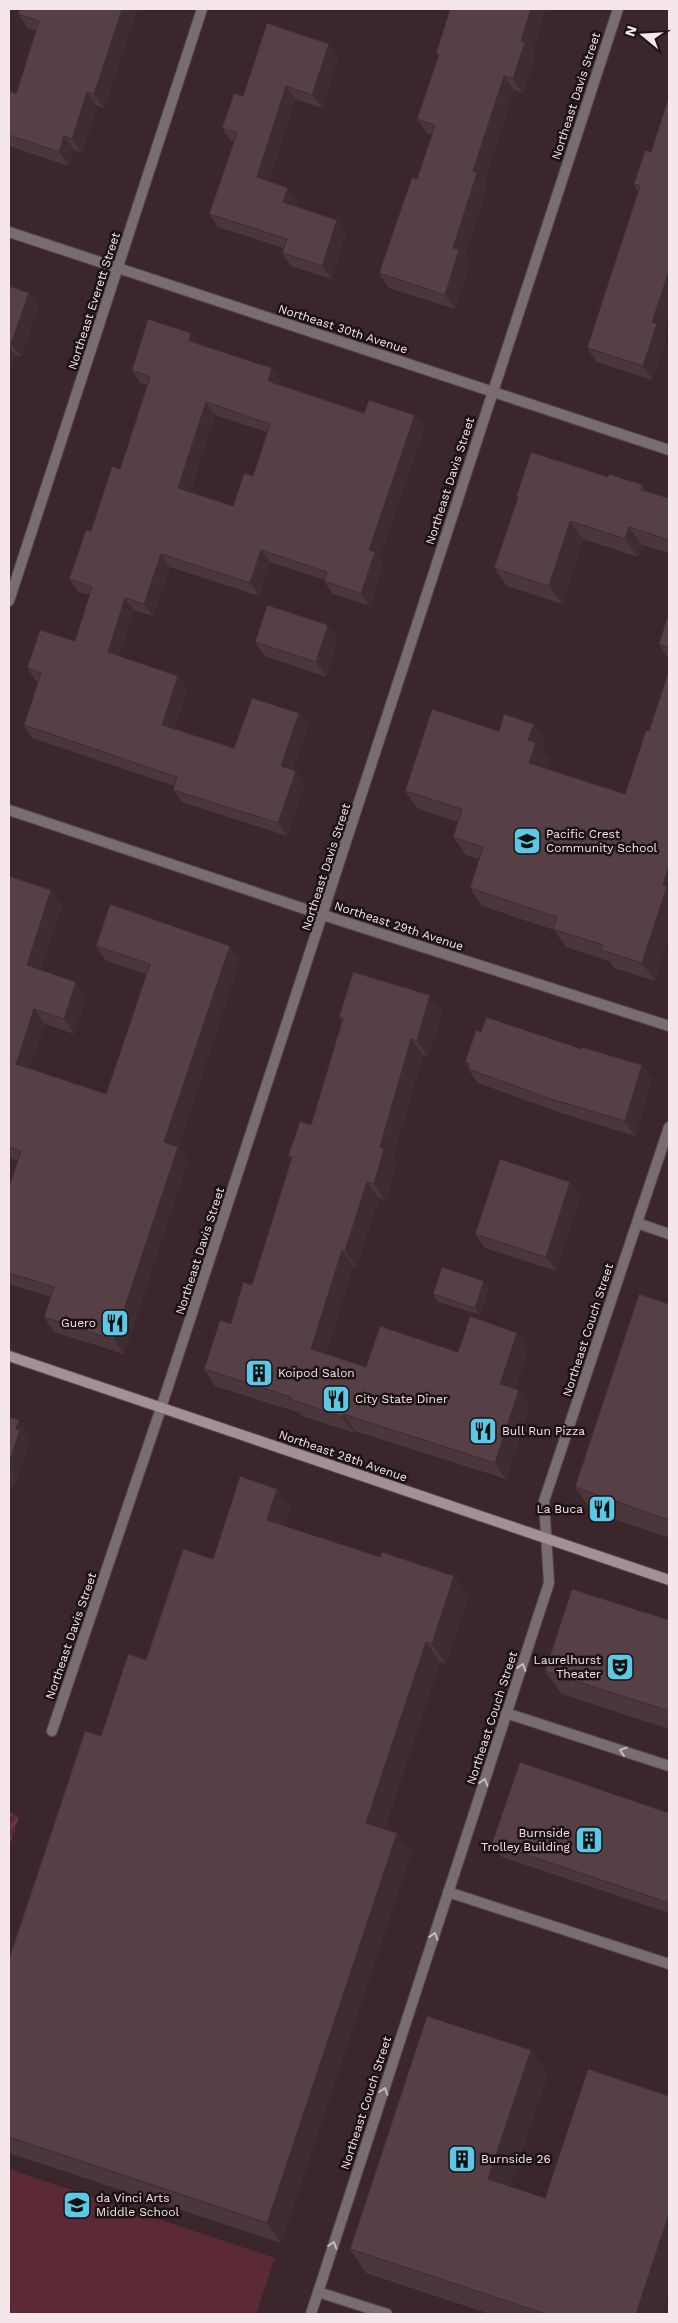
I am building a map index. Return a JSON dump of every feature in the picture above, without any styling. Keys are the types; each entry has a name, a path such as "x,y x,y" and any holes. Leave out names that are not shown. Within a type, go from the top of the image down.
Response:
{"street":[{"name":"Northeast Everett Street","path":"9,601 202,9"},
{"name":"Northeast Davis Street","path":"52,1731 161,1408 618,9"},
{"name":"Northeast 30th Avenue","path":"9,232 669,450"},
{"name":"Northeast 29th Avenue","path":"9,810 323,915 669,1026"},
{"name":"Northeast Couch Street","path":"311,2314 549,1583 544,1501 668,1133"},
{"path":"637,1223 669,1234"},
{"name":"Northeast 28th Avenue","path":"9,1356 669,1580"},
{"path":"506,1713 669,1766"},
{"path":"448,1892 669,1964"},
{"path":"318,2292 387,2314"}],"shaded area":[{"path":"9,1812 19,1816 9,1848"},
{"name":"da Vinci Arts Middle School","path":"9,2169 275,2258 256,2314 9,2314"}],"building":[{"path":"20,9 122,9 94,94 87,92 72,139 64,136 59,152 9,135 9,91 16,94 39,21 18,14"},
{"path":"450,9 531,9 521,41 525,42 513,79 504,76 473,171 477,173 453,248 459,250 445,295 379,273 412,177 417,179 435,125 417,119 439,54 436,53"},
{"path":"267,23 329,44 312,95 286,86 257,177 288,188 283,202 337,220 322,266 282,253 287,239 209,214 237,133 222,128 234,93 243,96"},
{"path":"669,96 669,271 652,322 657,324 643,366 587,348 640,186 634,184 645,150 651,152"},
{"path":"9,286 29,293 11,344 9,343"},
{"path":"148,319 191,333 189,341 272,368 268,381 364,413 369,400 415,415 369,550 375,552 361,594 324,581 327,572 261,550 250,583 161,554 144,604 125,598 108,652 178,676 162,725 234,748 252,698 299,713 281,766 296,771 278,823 173,790 177,777 24,725 41,673 27,668 40,630 75,641 92,587 69,579 86,530 91,531 112,466 120,469 150,377 132,370","holes":["206,402 270,424 253,476 244,473 233,506 178,488"]},
{"path":"531,452 608,477 609,474 643,485 641,490 669,498 669,540 629,527 625,539 570,521 549,586 494,568"},
{"path":"267,605 328,625 316,662 255,642"},
{"path":"669,612 669,648 659,644"},
{"path":"669,670 669,865 663,885 667,886 642,963 601,950 603,945 553,929 557,917 470,888 483,847 453,837 462,809 405,791 432,709 499,731 504,714 534,724 528,740 536,743 529,763 625,794 646,730 649,731"},
{"path":"9,876 51,890 27,965 76,982 64,1019 34,1009 16,1064 106,1094 150,964 96,946 110,904 230,946 164,1142 178,1147 114,1340 44,1317 54,1287 9,1273 9,1187 21,1151 9,1147"},
{"path":"353,972 430,995 417,1041 411,1039 380,1147 384,1149 374,1184 367,1182 345,1251 342,1250 311,1349 366,1367 380,1326 458,1352 470,1316 517,1333 500,1384 519,1390 495,1463 343,1414 342,1417 290,1399 291,1397 204,1369 220,1320 231,1324 243,1282 252,1285 292,1157 288,1156 300,1121 311,1125 343,1018 339,1017"},
{"path":"486,1017 582,1049 582,1047 642,1065 625,1121 551,1099 468,1069 470,1064 465,1062 476,1030 481,1032"},
{"path":"500,1159 570,1182 546,1257 475,1234"},
{"path":"442,1267 484,1281 475,1308 433,1294"},
{"path":"639,1294 669,1304 669,1520 575,1487"},
{"path":"9,1417 19,1420 16,1429 20,1430 9,1463"},
{"path":"240,1476 277,1489 267,1520 380,1557 382,1552 454,1576 432,1644 426,1642 366,1823 397,1833 267,2223 9,2137 9,1959 85,1731 101,1736 128,1654 146,1660 183,1549 213,1559"},
{"name":"Laurelhurst Theater","path":"572,1589 669,1620 669,1711 545,1671"},
{"name":"Burnside Trolley Building","path":"520,1762 669,1813 669,1903 492,1843"},
{"name":"Burnside 26","path":"427,2016 531,2050 488,2179 545,2198 588,2069 669,2096 669,2214 636,2314 546,2314 350,2249"}],"place":[{"name":"Pacific Crest Community School","path":"527,841"},
{"name":"Guero","path":"115,1323"},
{"name":"Koipod Salon","path":"259,1373"},
{"name":"City State Diner","path":"336,1399"},
{"name":"Bull Run Pizza","path":"483,1431"},
{"name":"La Buca","path":"602,1509"},
{"name":"Laurelhurst Theater","path":"620,1667"},
{"name":"Burnside Trolley Building","path":"589,1840"},
{"name":"Burnside 26","path":"462,2159"},
{"name":"da Vinci Arts Middle School","path":"77,2205"}]}
